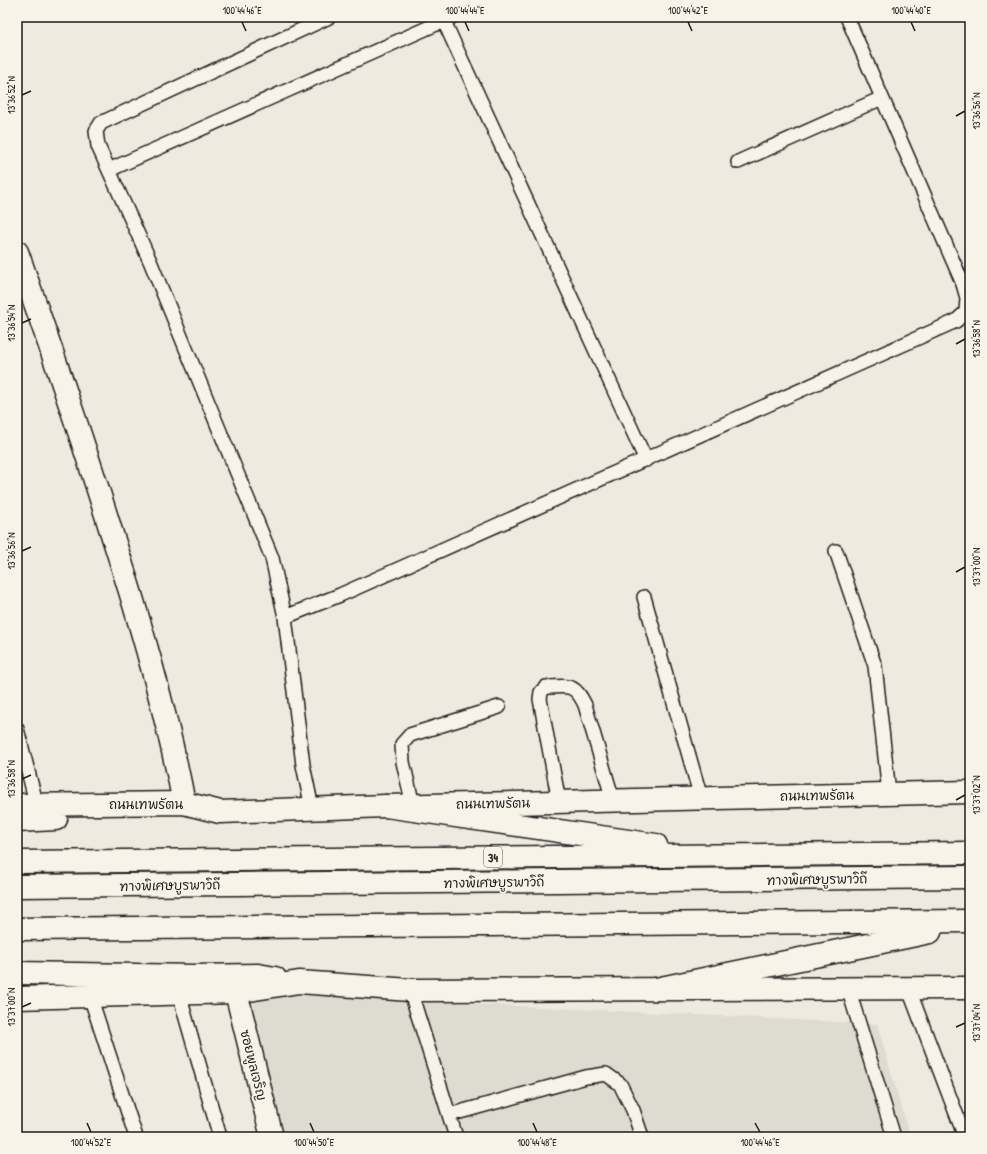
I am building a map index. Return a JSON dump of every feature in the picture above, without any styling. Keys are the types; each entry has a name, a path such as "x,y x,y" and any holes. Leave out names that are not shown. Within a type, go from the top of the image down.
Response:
{"main road":[{"path":"17,252 74,414 135,604 158,684 174,750 184,803"},
{"name":"ถนนเทพรัตน","path":"27,805 184,803 220,812 413,805 970,792"},
{"path":"386,806 724,855"},
{"path":"17,821 220,812"},
{"name":"34","path":"17,862 970,853"},
{"name":"ทางพิเศษบูรพาวิถี","path":"17,886 970,877"},
{"path":"17,928 970,921"},
{"path":"656,989 930,932"},
{"path":"17,940 970,932"},
{"path":"17,973 258,975 300,982 410,990 908,987 970,988"},
{"path":"17,998 236,992 300,982"},
{"name":"ซอยพูลเจริญ","path":"236,992 272,1137"}],"lane":[{"path":"312,808 303,765 285,617 272,558 150,261 98,146 96,131 102,123 329,17"},
{"path":"285,617 340,595 646,460 956,321 966,312 967,298 963,284 847,17"},
{"path":"109,170 446,18 646,460"},
{"path":"738,162 882,98"},
{"path":"836,551 875,666 889,793"},
{"path":"644,597 701,798"},
{"path":"559,802 540,699 541,692 546,687 572,688 579,692 613,800"},
{"path":"413,805 403,762 402,744 410,735 499,707"},
{"path":"17,729 27,805"},
{"path":"908,987 965,1137"},
{"path":"848,988 894,1137"},
{"path":"410,990 456,1137"},
{"path":"179,994 220,1137"},
{"path":"90,996 136,1137"},
{"path":"449,1115 586,1077 606,1074 620,1084 633,1110 642,1137"}],"shaded area":[{"path":"236,992 877,1024 910,1137 267,1137"}]}
